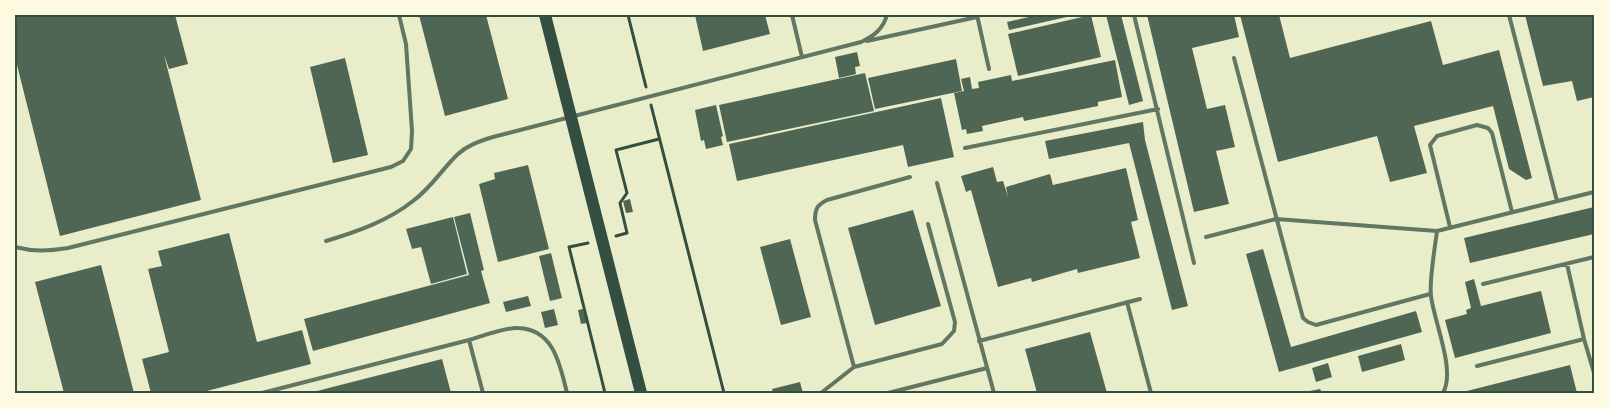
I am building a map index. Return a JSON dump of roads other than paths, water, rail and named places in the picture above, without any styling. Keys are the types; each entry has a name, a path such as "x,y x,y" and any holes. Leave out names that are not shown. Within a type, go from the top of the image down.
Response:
{"main road":[{"path":"545,15 642,393"}],"lane":[{"path":"15,247 30,251 50,251 68,248 391,167 403,161 411,149 412,131 406,44 399,15"},
{"path":"792,15 802,58"},
{"path":"861,42 873,36 881,28 886,15"},
{"path":"1134,15 1194,263"},
{"path":"1509,15 1557,201"},
{"path":"326,240 354,232 393,215 413,202 433,184 458,154 474,143 861,42 977,16 989,69"},
{"path":"1234,58 1303,318 1316,325 1430,294"},
{"path":"965,148 1158,109"},
{"path":"1450,228 1430,145 1437,136 1477,125 1488,128 1492,133 1512,212"},
{"path":"854,367 815,220 815,211 818,205 827,200 910,177"},
{"path":"937,183 994,393"},
{"path":"1206,237 1276,219 1437,231 1594,192"},
{"path":"821,393 854,367 942,344 954,331 956,322 928,224"},
{"path":"1437,231 1430,294 1448,371 1447,385 1443,393"},
{"path":"1483,284 1594,257"},
{"path":"1567,264 1584,339 1594,373"},
{"path":"980,341 1140,299"},
{"path":"1127,302 1151,393"},
{"path":"262,393 517,328 534,331 547,340 558,358 567,393"},
{"path":"1476,366 1584,339"},
{"path":"469,340 483,393"},
{"path":"888,393 987,368"}]}
